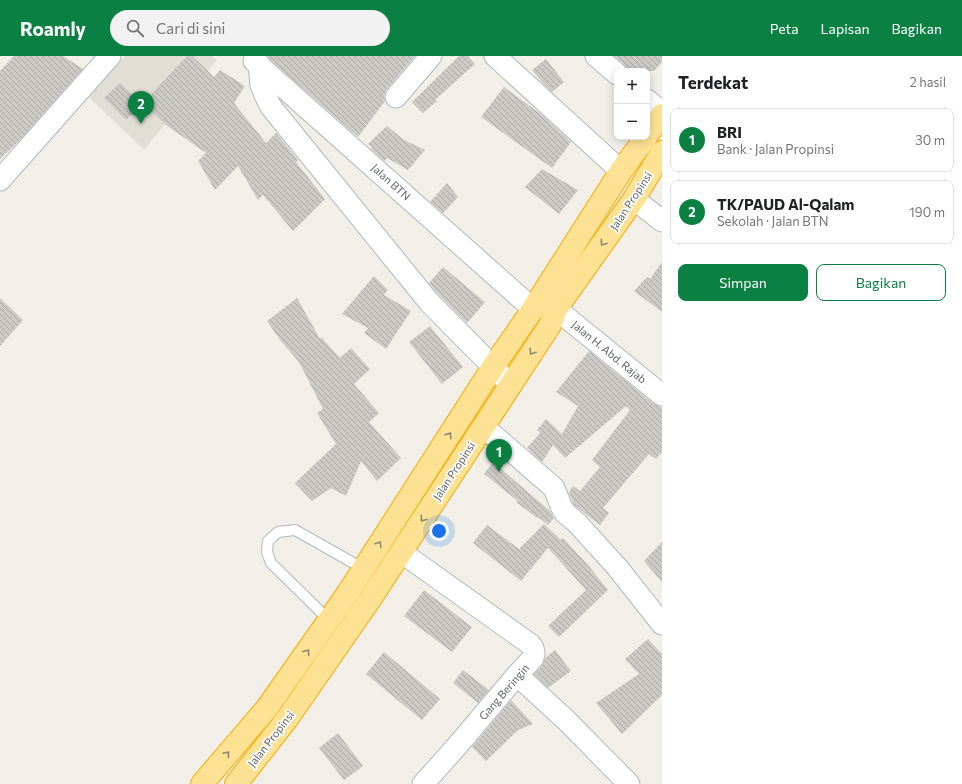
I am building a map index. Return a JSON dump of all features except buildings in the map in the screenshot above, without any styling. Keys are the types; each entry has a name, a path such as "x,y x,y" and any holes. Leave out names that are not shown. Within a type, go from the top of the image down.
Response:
{"highway":[{"path":"650,130 662,114"},
{"path":"202,784 267,708 348,593 493,367 533,309 621,171 643,140"},
{"name":"Jalan Propinsi","path":"236,784 287,719 369,601 550,325 556,309 634,199 662,152"}],"street":[{"path":"0,180 110,56"},
{"path":"396,97 431,56"},
{"path":"495,56 621,171"},
{"path":"596,56 614,71"},
{"path":"254,60 261,85 271,107 429,302 511,385"},
{"name":"Jalan BTN","path":"254,60 533,309"},
{"path":"650,103 662,114"},
{"path":"634,199 662,221"},
{"name":"Jalan H. Abd. Rajab","path":"556,309 662,394"},
{"path":"484,427 554,488 565,513 577,523 617,567 662,624"},
{"name":"Gang Beringin","path":"401,552 530,644 534,653 533,658 423,784"},
{"path":"517,675 567,721 629,784"}],"lane":[{"path":"346,633 329,620 271,564 267,552 268,541 278,532 295,530 364,569"}],"shaded area":[{"path":"125,56 212,56 217,60 144,150 89,97"}],"place":[{"name":"TK/PAUD Al-Qalam","path":"141,124"},
{"name":"BRI","path":"499,472"}]}
